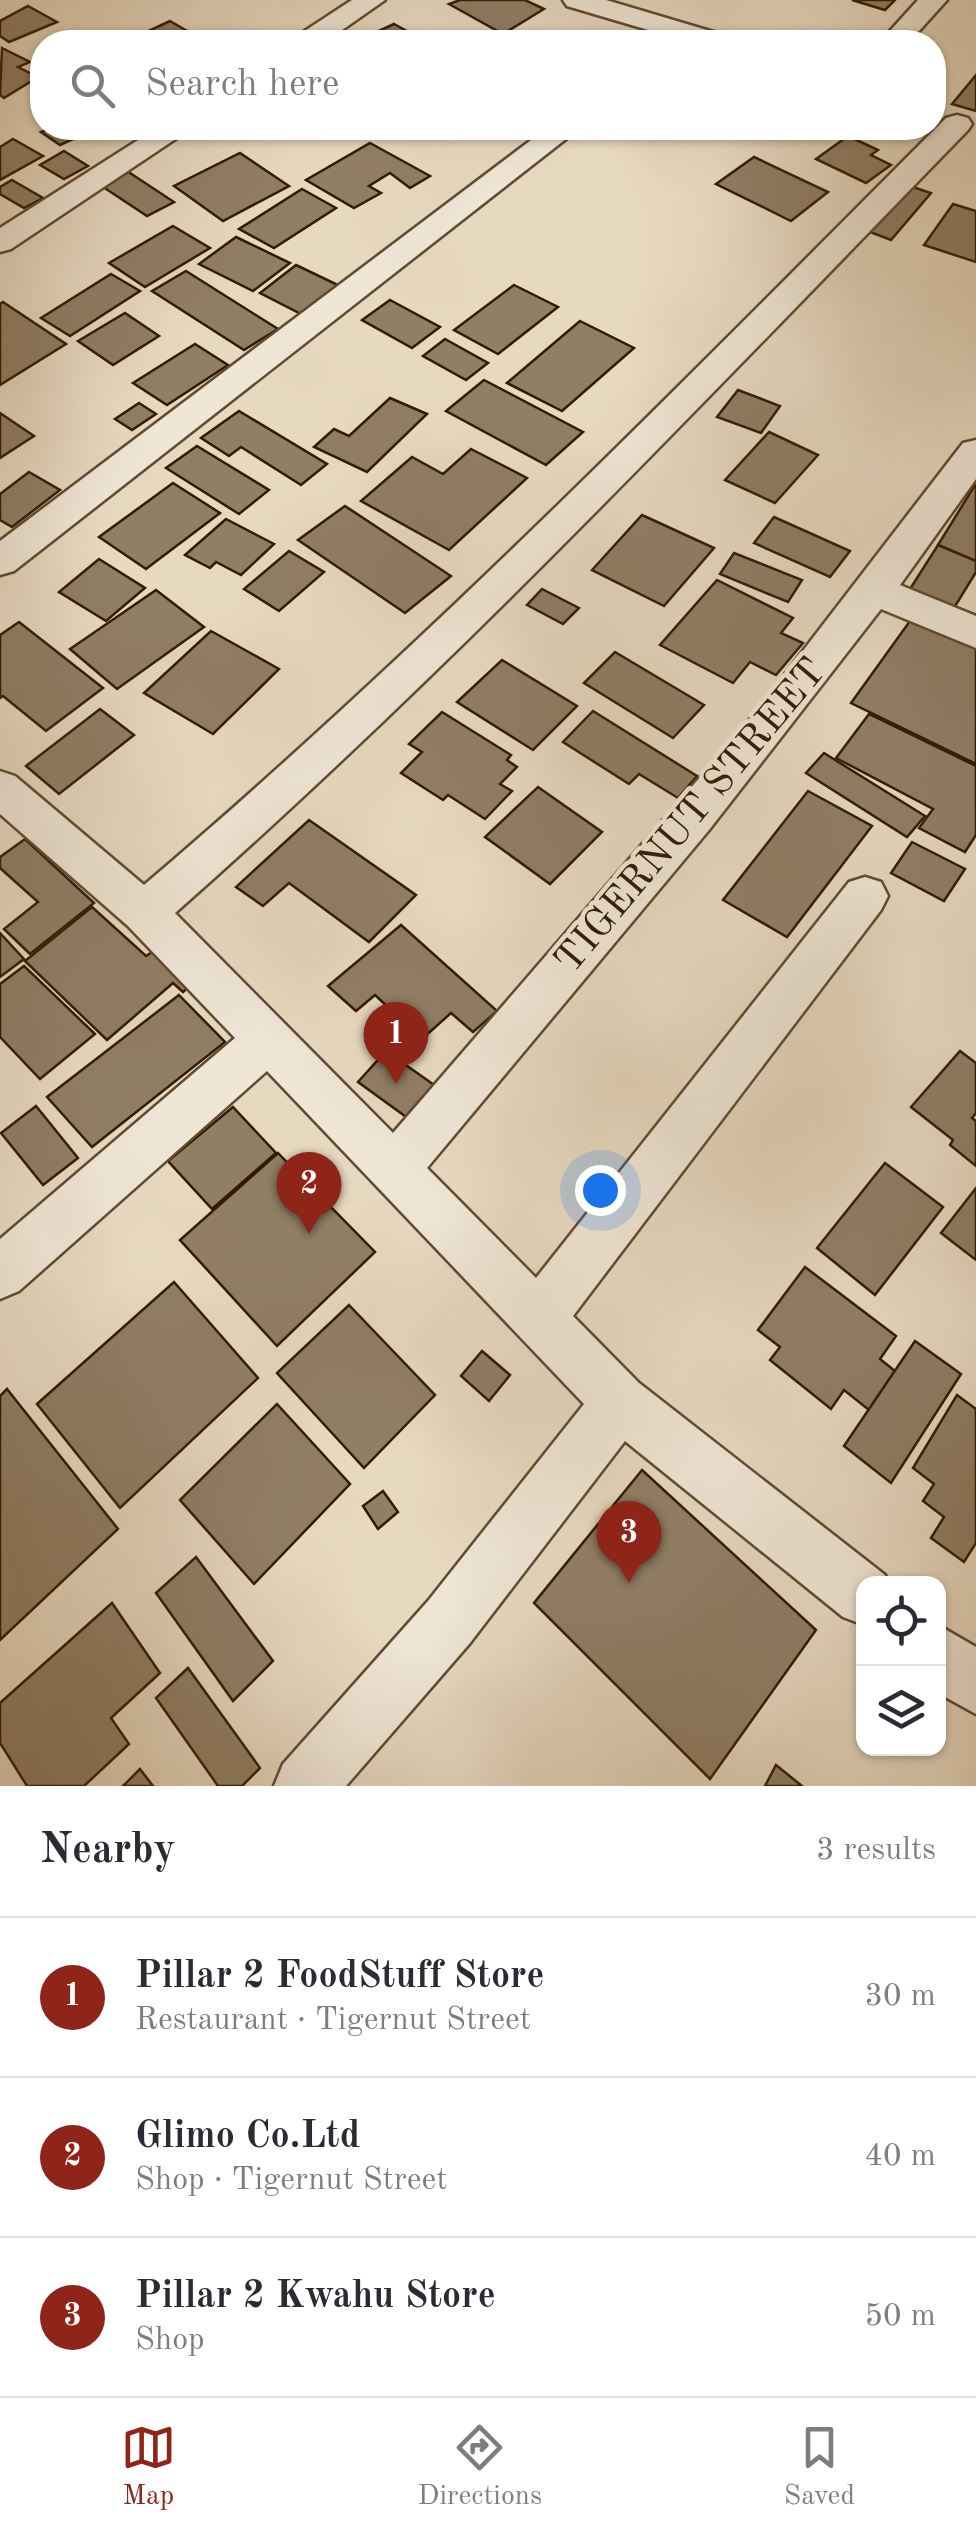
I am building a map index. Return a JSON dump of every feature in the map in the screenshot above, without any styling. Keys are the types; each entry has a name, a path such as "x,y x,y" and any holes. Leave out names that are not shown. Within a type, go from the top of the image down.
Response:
{"street":[{"path":"325,30 371,0"},
{"path":"580,0 672,30"},
{"path":"905,30 933,0"},
{"path":"0,242 158,140"},
{"path":"0,561 549,140"},
{"path":"144,912 257,817 497,590 939,140"},
{"name":"TIGERNUT STREET","path":"394,1169 660,862 877,591 976,452"},
{"path":"877,591 976,633"},
{"path":"0,788 144,912 266,1042 620,1402 856,1590"},
{"path":"538,1318 865,896"},
{"path":"0,1273 266,1042"},
{"path":"305,1786 449,1622 620,1402"},
{"path":"946,1660 976,1684"}],"building":[{"path":"460,0 525,0 544,9 510,30 496,30 449,4"},
{"path":"852,0 895,0 885,10"},
{"path":"28,6 57,22 9,42 0,36 0,21"},
{"path":"170,21 185,30 151,30"},
{"path":"394,24 405,30 381,30"},
{"path":"2,48 30,62 18,67 30,73 30,82 4,98 0,95"},
{"path":"976,75 976,111 952,104"},
{"path":"13,139 43,156 0,180 0,147"},
{"path":"842,140 857,140 878,150 871,155 891,165 866,183 816,159"},
{"path":"370,143 430,176 410,188 390,173 369,186 381,193 354,208 306,180"},
{"path":"64,151 88,166 64,179 40,165"},
{"path":"240,153 289,186 223,221 174,186"},
{"path":"754,157 828,192 791,221 716,184"},
{"path":"127,171 174,202 147,216 100,185"},
{"path":"12,180 43,198 24,208 0,194 0,187"},
{"path":"910,186 931,193 891,240 870,232"},
{"path":"302,189 336,208 274,248 239,229"},
{"path":"953,204 976,211 976,262 924,245"},
{"path":"173,226 210,248 145,287 109,263"},
{"path":"236,237 290,263 253,291 199,264"},
{"path":"296,265 340,286 303,315 260,293"},
{"path":"186,271 278,329 244,350 152,291"},
{"path":"111,274 140,291 70,336 41,318"},
{"path":"514,285 558,307 498,354 454,330"},
{"path":"390,300 440,327 412,348 362,320"},
{"path":"3,302 66,344 0,385 0,304"},
{"path":"125,313 159,336 113,365 78,341"},
{"path":"580,321 634,348 562,411 507,383"},
{"path":"445,339 488,363 466,380 423,356"},
{"path":"195,344 228,365 167,405 133,383"},
{"path":"484,380 583,432 546,465 446,411"},
{"path":"738,390 780,406 761,433 717,417"},
{"path":"390,398 427,414 367,472 314,447 334,429 349,436"},
{"path":"139,403 156,414 132,430 115,419"},
{"path":"239,411 327,464 301,485 241,447 229,456 201,438"},
{"path":"0,413 34,436 0,458"},
{"path":"769,432 818,455 775,503 725,480"},
{"path":"197,446 269,490 239,514 166,468"},
{"path":"471,449 527,478 449,550 361,501 412,457 443,474"},
{"path":"29,472 60,490 12,527 0,520 0,494"},
{"path":"173,483 220,513 146,569 99,537"},
{"path":"976,486 976,561 938,545"},
{"path":"345,506 451,576 405,613 298,540"},
{"path":"642,515 714,548 664,606 592,570"},
{"path":"774,517 850,551 830,577 754,543"},
{"path":"226,519 274,544 241,575 216,562 210,568 185,555"},
{"path":"938,545 976,561 976,572 954,608 910,589"},
{"path":"289,551 324,572 279,611 244,589"},
{"path":"734,553 802,580 788,602 720,574"},
{"path":"99,559 145,588 106,621 59,592"},
{"path":"717,580 793,618 781,633 803,643 776,675 750,662 733,683 660,645"},
{"path":"542,589 579,608 563,624 527,605"},
{"path":"156,590 204,627 117,689 70,649"},
{"path":"915,614 976,642 976,764 851,703"},
{"path":"19,622 103,688 46,731 3,696 0,698 0,635"},
{"path":"211,631 279,669 213,734 144,693"},
{"path":"615,652 704,705 673,738 584,683"},
{"path":"502,660 577,706 533,750 457,702"},
{"path":"100,709 134,735 59,794 26,766"},
{"path":"593,711 697,776 678,798 639,774 629,784 563,742"},
{"path":"442,712 511,755 507,760 517,767 500,784 512,791 485,819 448,795 443,800 401,773 422,752 409,744"},
{"path":"869,714 976,766 976,835 965,852 919,828 933,809 836,758"},
{"path":"824,753 925,816 907,837 806,773"},
{"path":"538,787 602,832 550,884 485,837"},
{"path":"808,791 872,826 787,937 723,900"},
{"path":"309,820 416,895 369,942 289,883 263,906 236,887"},
{"path":"25,839 94,903 30,954 4,929 38,902 0,868 0,857"},
{"path":"912,842 965,869 944,901 891,873"},
{"path":"92,907 146,956 155,950 193,983 183,992 173,983 107,1040 25,961"},
{"path":"401,925 497,1011 473,1032 451,1013 422,1039 375,995 356,1011 328,986"},
{"path":"0,933 24,959 0,977"},
{"path":"24,966 95,1034 40,1079 0,1037 0,984"},
{"path":"179,995 225,1042 92,1147 47,1097"},
{"path":"386,1051 437,1087 409,1119 358,1082"},
{"path":"960,1051 976,1063 976,1113 972,1118 976,1121 976,1166 950,1145 953,1140 911,1107"},
{"path":"36,1106 78,1158 43,1185 1,1133"},
{"path":"233,1107 276,1153 212,1209 168,1161"},
{"path":"278,1153 375,1252 277,1346 180,1240"},
{"path":"885,1163 943,1207 875,1295 817,1248"},
{"path":"976,1188 976,1260 941,1233"},
{"path":"805,1267 896,1336 880,1359 895,1371 869,1410 844,1390 831,1409 770,1360 780,1347 758,1330"},
{"path":"174,1282 258,1378 120,1508 37,1404"},
{"path":"349,1305 435,1395 364,1468 277,1373"},
{"path":"915,1341 961,1374 891,1483 844,1446"},
{"path":"482,1351 510,1375 489,1401 461,1376"},
{"path":"7,1389 118,1529 0,1640 0,1396"},
{"path":"957,1395 976,1409 976,1543 964,1562 931,1538 944,1517 923,1501 934,1484 913,1468"},
{"path":"277,1404 350,1484 254,1584 180,1500"},
{"path":"642,1470 816,1630 710,1779 534,1603"},
{"path":"383,1491 398,1512 378,1529 363,1506"},
{"path":"196,1557 273,1661 233,1701 156,1593"},
{"path":"112,1603 160,1673 111,1718 129,1744 84,1786 27,1786 0,1743 0,1703"},
{"path":"188,1668 260,1768 242,1786 218,1786 156,1698"},
{"path":"776,1765 802,1786 765,1786"},
{"path":"140,1769 153,1786 123,1786"}],"place":[{"name":"Pillar 2 FoodStuff Store","path":"396,1084"},
{"name":"Glimo Co.Ltd","path":"309,1234"},
{"name":"Pillar 2 Kwahu Store","path":"629,1583"}]}
